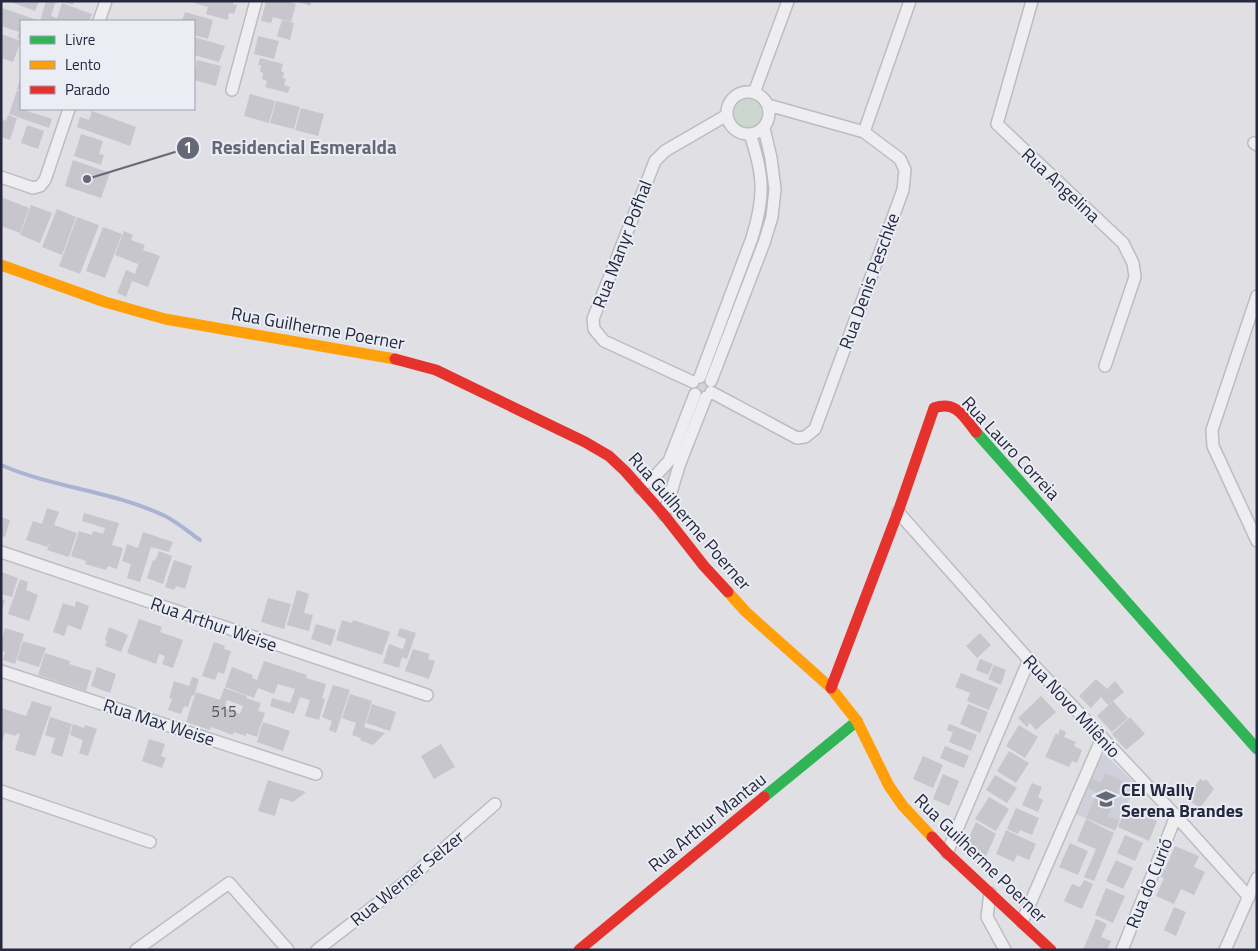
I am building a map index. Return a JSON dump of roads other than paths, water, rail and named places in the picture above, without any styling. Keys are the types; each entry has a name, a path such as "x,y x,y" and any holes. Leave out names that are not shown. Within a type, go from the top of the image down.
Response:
{"street":[{"path":"99,20 106,1"},
{"path":"232,90 256,1"},
{"path":"754,93 788,1"},
{"path":"864,132 910,1"},
{"name":"Rua Angelina","path":"1032,1 997,124 1123,243 1133,263 1135,277 1105,366"},
{"path":"745,92 754,93 762,97 768,105 770,113 768,121 764,128 757,132 742,134 729,123 727,116 728,107 731,100 738,95 745,92"},
{"name":"Rua Denis Peschke","path":"703,387 797,438 805,437 815,429 903,190 906,170 900,159 864,132 768,105"},
{"path":"1,177 33,188 40,186 45,180 69,110"},
{"name":"Rua Manyr Pofhal","path":"703,387 604,341 594,329 593,319 655,161 665,151 727,116"},
{"path":"640,488 669,461 703,387 764,243 772,217 775,189 771,158 764,128"},
{"path":"664,515 758,218 762,187 758,160 750,134"},
{"name":"Rua Guilherme Poerner","path":"1,265 106,302 164,319 385,356 436,370 593,446 609,456 664,515 704,566 746,612 843,702 857,722 889,786 903,806 947,853 1052,950"},
{"path":"1257,296 1212,430 1213,446 1257,541"},
{"name":"Rua Lauro Correia","path":"830,688 898,512 934,408 942,404 950,405 957,410 1257,749"},
{"name":"Rua Novo Milênio","path":"898,512 1029,660 1176,816 1249,897"},
{"name":"Rua Arthur Weise","path":"1,552 427,695"},
{"path":"947,853 1029,660"},
{"name":"Rua Max Weise","path":"1,671 316,774"},
{"name":"Rua Arthur Mantau","path":"579,950 857,722"},
{"path":"1022,922 1102,738"},
{"path":"1,792 150,842"},
{"name":"Rua Werner Selzer","path":"317,950 409,880 495,804"},
{"name":"Rua do Curió","path":"1122,950 1176,816"},
{"path":"1225,950 1257,878"},
{"path":"136,950 229,883 288,950"},
{"path":"990,893 988,917 1005,950"}],"waterway":[{"path":"1,465 21,473 145,508 169,518 200,540"}],"place":[{"name":"Residencial Esmeralda","path":"87,179"},
{"name":"CEI Wally Serena Brandes","path":"1106,799"}]}
